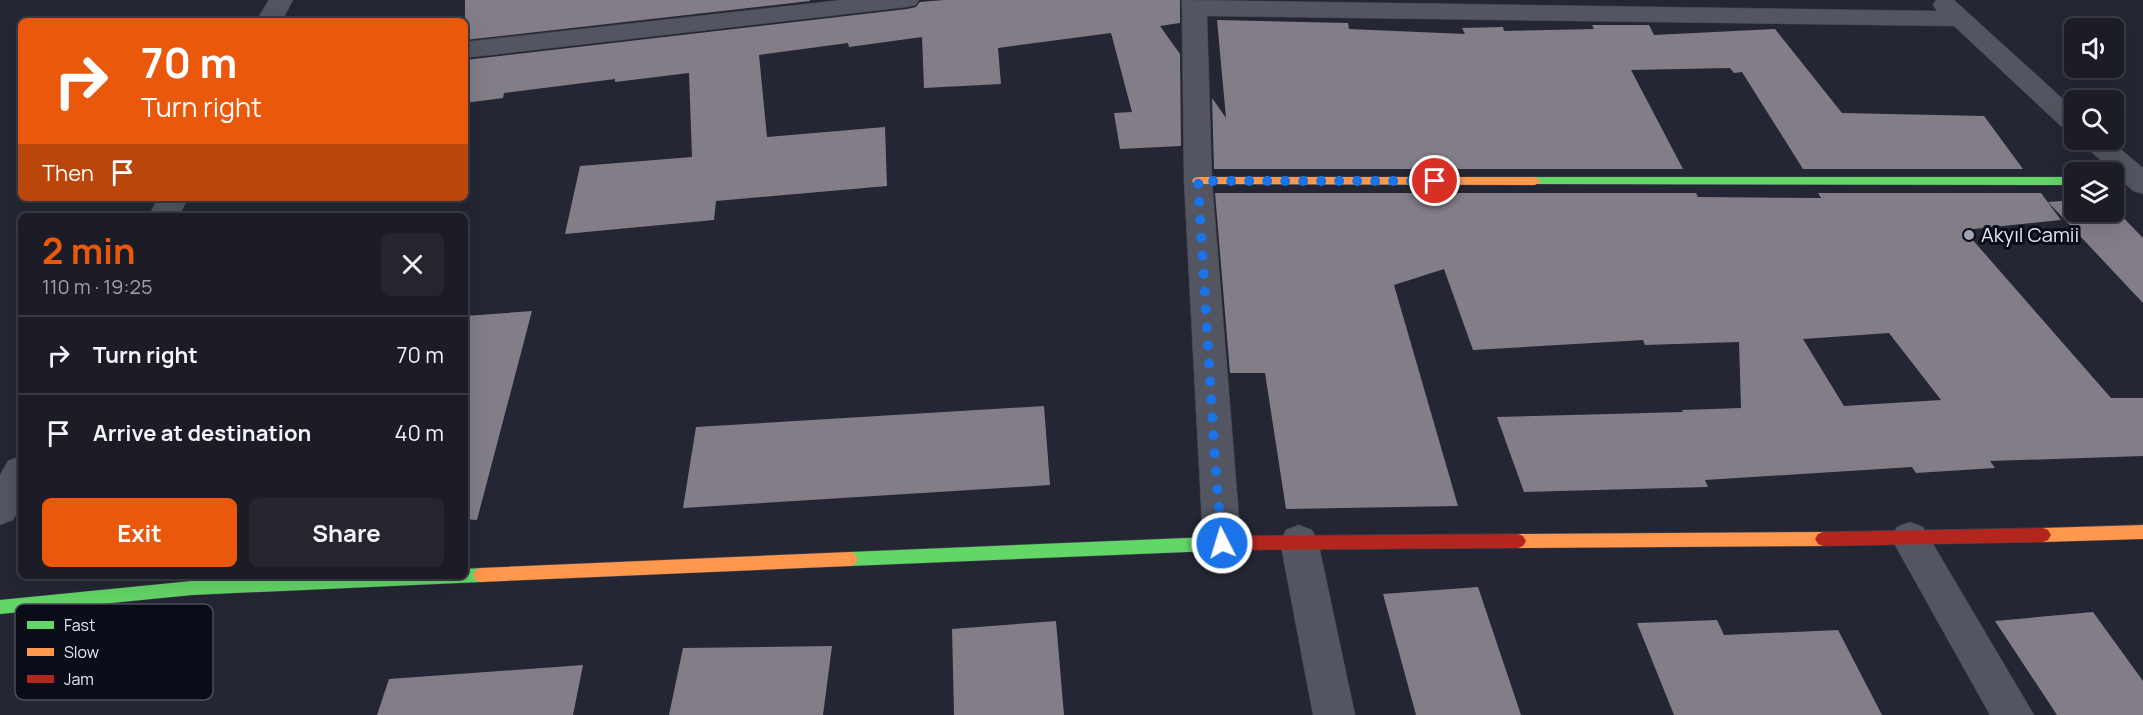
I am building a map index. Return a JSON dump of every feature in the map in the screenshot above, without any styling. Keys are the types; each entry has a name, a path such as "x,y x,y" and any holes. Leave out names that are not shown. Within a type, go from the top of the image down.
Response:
{"street":[{"path":"271,18 281,0"},
{"path":"468,50 907,0"},
{"path":"1939,0 2064,114"},
{"path":"1222,543 1198,181 1194,4 1959,19"},
{"path":"2102,150 2132,182"},
{"path":"1198,181 2064,181"},
{"path":"0,509 18,476"},
{"path":"468,576 1222,543 1910,538 2143,532"},
{"path":"1910,538 2013,715"},
{"path":"1299,541 1334,715"},
{"path":"30,604 192,588 398,579"},
{"path":"0,607 15,606"}],"building":[{"path":"465,0 810,0 468,40 468,18 465,18"},
{"path":"944,0 1180,0 1180,23 1160,26 1180,54 1181,146 1120,149 1114,113 1132,112 1111,33 998,48 1001,84 924,88 922,37 849,47 848,43 759,55 767,137 885,127 887,186 716,201 714,220 565,234 580,166 692,157 689,73 615,82 615,79 504,93 503,98 468,103 468,60 907,9 916,7 920,2"},
{"path":"1217,20 1348,23 1349,29 1465,34 1462,28 1503,27 1504,31 1594,29 1592,25 1649,25 1654,35 1775,29 1842,113 1984,116 2023,169 1803,169 1742,72 1734,73 1730,68 1631,70 1683,169 1214,169 1212,98 1226,118"},
{"path":"1215,193 1696,193 1698,197 1821,198 1818,193 2041,193 2061,220 1964,230 2111,398 2143,398 2143,456 1990,461 1995,468 1916,473 1912,467 1705,480 1708,487 1524,492 1497,417 1683,412 1682,410 1741,408 1739,342 1645,345 1643,340 1473,350 1444,269 1394,285 1458,506 1286,509 1265,373 1230,373","holes":["1889,333 1941,400 1844,406 1803,339"]},
{"path":"2064,201 2064,219 2048,202"},
{"path":"2124,218 2143,238 2143,303 2067,222 2124,222"},
{"path":"532,311 477,520 468,519 468,316"},
{"path":"1044,406 1050,485 683,508 696,427"},
{"path":"1478,587 1521,715 1416,715 1383,594"},
{"path":"2093,612 2143,681 2143,715 2057,715 1995,621"},
{"path":"1717,620 1724,635 1838,630 1882,715 1674,715 1637,623"},
{"path":"1056,621 1064,715 954,715 952,629"},
{"path":"832,646 823,715 669,715 683,648"},
{"path":"583,665 573,715 377,715 389,679"}],"traffic: fast":[{"path":"1535,181 2064,181"},
{"path":"850,559 1236,543"},
{"path":"468,576 481,575"},
{"path":"30,604 192,588 392,579"},
{"path":"0,607 15,606"}],"traffic: slow":[{"path":"1198,181 1535,181"},
{"path":"2043,535 2143,532"},
{"path":"1518,541 1823,539"},
{"path":"481,575 850,559"}],"traffic: jam":[{"path":"1823,539 2043,535"},
{"path":"1236,543 1518,541"}],"place":[{"name":"Akyıl Camii","path":"1969,235"}],"route":[{"path":"1222,543 1198,181 1435,181"}]}
